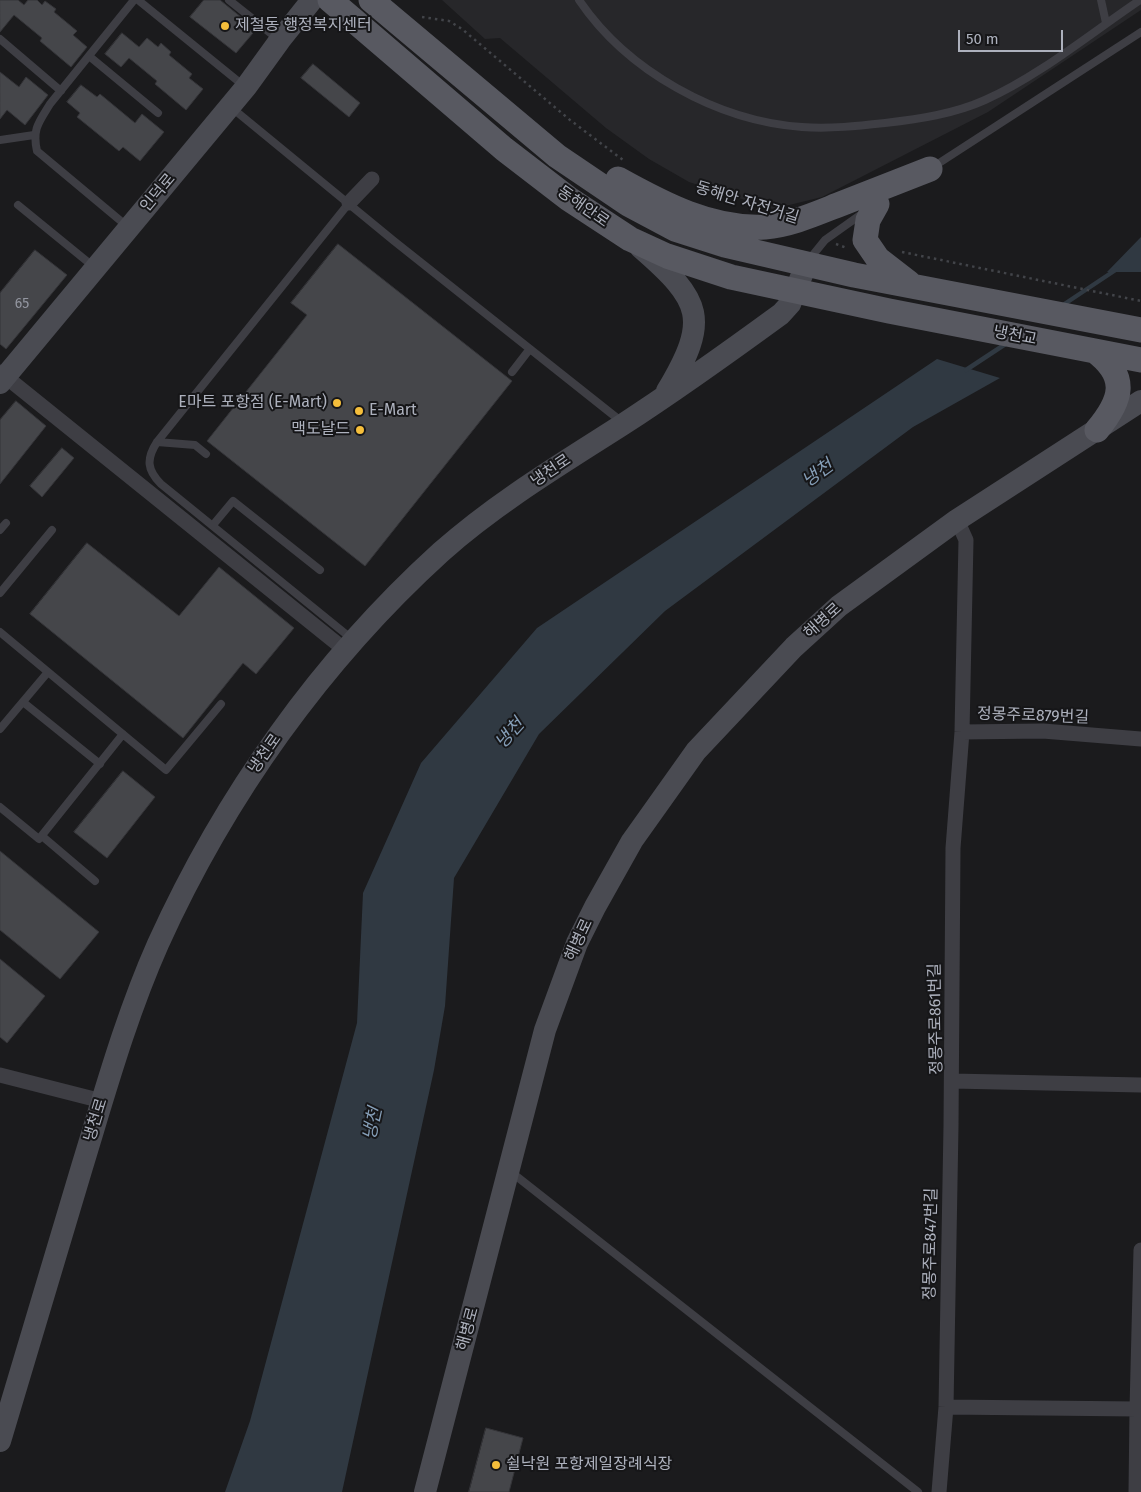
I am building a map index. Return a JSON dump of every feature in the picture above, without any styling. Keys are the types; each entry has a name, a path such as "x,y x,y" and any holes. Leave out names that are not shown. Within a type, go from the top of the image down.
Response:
{"main road":[{"name":"동해안로","path":"330,0 504,149 569,199 630,239 707,271 889,311"},
{"name":"동해안로","path":"371,0 524,130 594,182 652,218 699,238 806,265 921,288"},
{"path":"524,130 678,210 717,222 751,227 781,224 804,217 930,169"},
{"path":"885,199 868,220 865,232 869,248 887,268 908,283 921,288"},
{"name":"냉천교","path":"921,288 1141,330"},
{"name":"냉천교","path":"889,311 1141,360"},
{"path":"1095,351 1114,368 1118,383 1115,404 1097,430"}],"street":[{"name":"인덕로","path":"2,377 246,87 312,0"},
{"path":"348,203 372,179"},
{"path":"630,239 684,290 695,318 695,328 688,352 663,397"},
{"name":"냉천로","path":"0,1441 102,1101 142,981 176,906 208,844 267,750 350,646 416,576 470,528 550,471 624,424 781,314 790,304 797,291 806,265"},
{"path":"2,377 350,646"},
{"name":"해병로","path":"425,1492 545,1030 565,972 613,873 653,809 696,751 799,642 863,586 957,520 1141,401"},
{"path":"957,520 966,540 962,732"},
{"name":"정몽주로879번길","path":"953,890 953,848 962,732 1043,731 1141,739"},
{"name":"정몽주로861번길","path":"953,890 952,1081 1141,1085"},
{"path":"0,1075 102,1101"},
{"name":"정몽주로847번길","path":"939,1492 946,1407 952,1081"},
{"path":"1136,1492 1141,1250"},
{"path":"946,1407 1139,1409"}],"lane":[{"path":"129,228 37,150 34,135 39,122 61,91 134,0"},
{"path":"138,0 246,87"},
{"path":"229,0 280,40"},
{"path":"579,0 598,22 638,61 680,91 723,109 776,124 831,128 922,118 982,101 1015,84 1140,0"},
{"path":"1101,0 1106,23"},
{"path":"806,265 811,255 825,240 930,169 1141,32"},
{"path":"0,40 61,91"},
{"path":"89,56 158,113"},
{"path":"230,106 306,170 529,350 624,424"},
{"path":"0,140 34,135"},
{"path":"348,203 157,442 149,456 150,471 161,484 214,525 350,646"},
{"path":"18,205 95,268"},
{"path":"512,372 529,350"},
{"path":"157,442 195,446 206,454"},
{"path":"214,525 233,501 320,570"},
{"path":"0,530 6,523"},
{"path":"0,593 52,530"},
{"path":"0,632 166,770 221,704"},
{"path":"0,729 48,672"},
{"path":"23,702 100,764"},
{"path":"0,807 39,839 123,734"},
{"path":"42,836 95,881"},
{"path":"509,1170 918,1492"}],"path":[{"path":"419,16 449,22 462,29 570,120 630,164"},
{"path":"825,240 861,253 869,248"},
{"path":"901,252 1141,301"}],"shaded area":[{"path":"442,0 1141,0 1141,10 988,112 822,197 773,209 689,182 649,159 606,128 500,38 485,39"}],"water":[{"path":"1141,237 1141,272 1107,272"},
{"path":"937,359 1000,378 913,427 665,611 539,734 454,878 445,1006 434,1070 342,1492 225,1492 250,1421 357,1023 363,893 421,763 537,628"}],"building":[{"path":"0,0 18,0 24,5 28,0 37,0 42,5 45,1 56,9 54,12 77,31 73,35 87,47 71,67 40,41 42,38 14,15 0,32"},
{"path":"204,0 220,0 247,22 244,25 253,33 236,53 190,17"},
{"path":"122,33 139,47 147,38 158,47 161,43 171,52 169,55 192,74 189,78 203,89 186,110 155,84 157,81 129,58 121,67 105,54"},
{"path":"313,64 360,103 349,117 301,78"},
{"path":"0,72 19,87 26,77 48,95 25,125 7,110 0,119"},
{"path":"81,85 97,97 100,94 135,123 142,114 164,132 140,161 123,147 119,151 77,117 80,113 67,102"},
{"name":"E-Mart","path":"338,244 512,381 365,566 207,441 307,315 291,303"},
{"path":"35,250 67,275 6,349 0,344 0,293"},
{"path":"16,401 46,426 0,484 0,420"},
{"path":"62,448 74,458 42,497 30,486"},
{"path":"87,543 179,616 219,567 294,628 256,674 243,663 183,738 30,614"},
{"path":"123,771 155,797 107,858 74,832"},
{"path":"0,851 99,932 60,979 0,930"},
{"path":"0,959 45,996 7,1043 0,1037"},
{"name":"쉴낙원 포항제일장례식장","path":"486,1428 523,1438 509,1492 469,1492"}],"waterway":[{"name":"냉천","path":"1063,305 1117,269"},
{"name":"냉천","path":"966,370 1007,343"}],"place":[{"name":"제철동 행정복지센터","path":"225,26"},
{"name":"E마트 포항점 (E-Mart)","path":"337,403"},
{"name":"E-Mart","path":"359,411"},
{"name":"맥도날드","path":"360,430"},
{"name":"쉴낙원 포항제일장례식장","path":"496,1465"}]}
